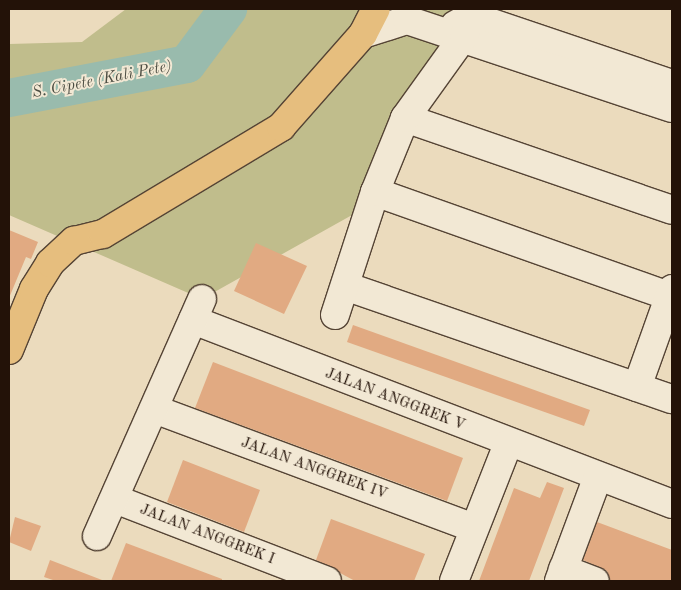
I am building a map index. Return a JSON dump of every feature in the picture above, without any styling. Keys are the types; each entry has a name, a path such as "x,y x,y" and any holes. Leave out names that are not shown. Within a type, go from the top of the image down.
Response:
{"main road":[{"path":"9,350 34,289 50,263 74,241 103,234 281,127 363,34 376,9"}],"street":[{"path":"363,34 407,20 463,23 672,84"},
{"path":"463,23 672,108"},
{"path":"335,315 376,192 405,118 463,23"},
{"path":"405,118 672,210"},
{"path":"376,192 671,294 637,387"},
{"path":"345,286 672,399"},
{"name":"JALAN ANGGREK V","path":"154,409 197,310 508,444 672,504"},
{"path":"97,536 154,409"},
{"name":"JALAN ANGGREK IV","path":"154,409 474,528"},
{"path":"454,581 508,444"},
{"path":"596,581 561,575 598,476"},
{"name":"JALAN ANGGREK I","path":"115,499 276,572 328,581"}],"shaded area":[{"path":"126,9 474,9 464,36 361,210 202,299 9,215 9,44 82,42"}],"building":[{"path":"9,230 38,242 31,259 26,257 9,298"},
{"path":"256,243 307,266 284,314 234,291"},
{"path":"353,325 590,410 584,426 347,342"},
{"path":"213,362 463,458 447,501 195,408"},
{"path":"183,460 260,490 244,532 167,502"},
{"path":"547,482 564,488 529,581 479,581 514,488 540,498"},
{"path":"15,517 41,526 31,551 9,542"},
{"path":"331,519 425,554 414,581 355,581 316,560"},
{"path":"597,522 672,550 672,581 610,581 607,571 583,560"},
{"path":"126,543 222,579 222,581 111,581"},
{"path":"50,560 102,581 56,581 44,577"}],"waterway":[{"name":"S. Cipete (Kali Pete)","path":"9,98 187,64 228,9"}]}
